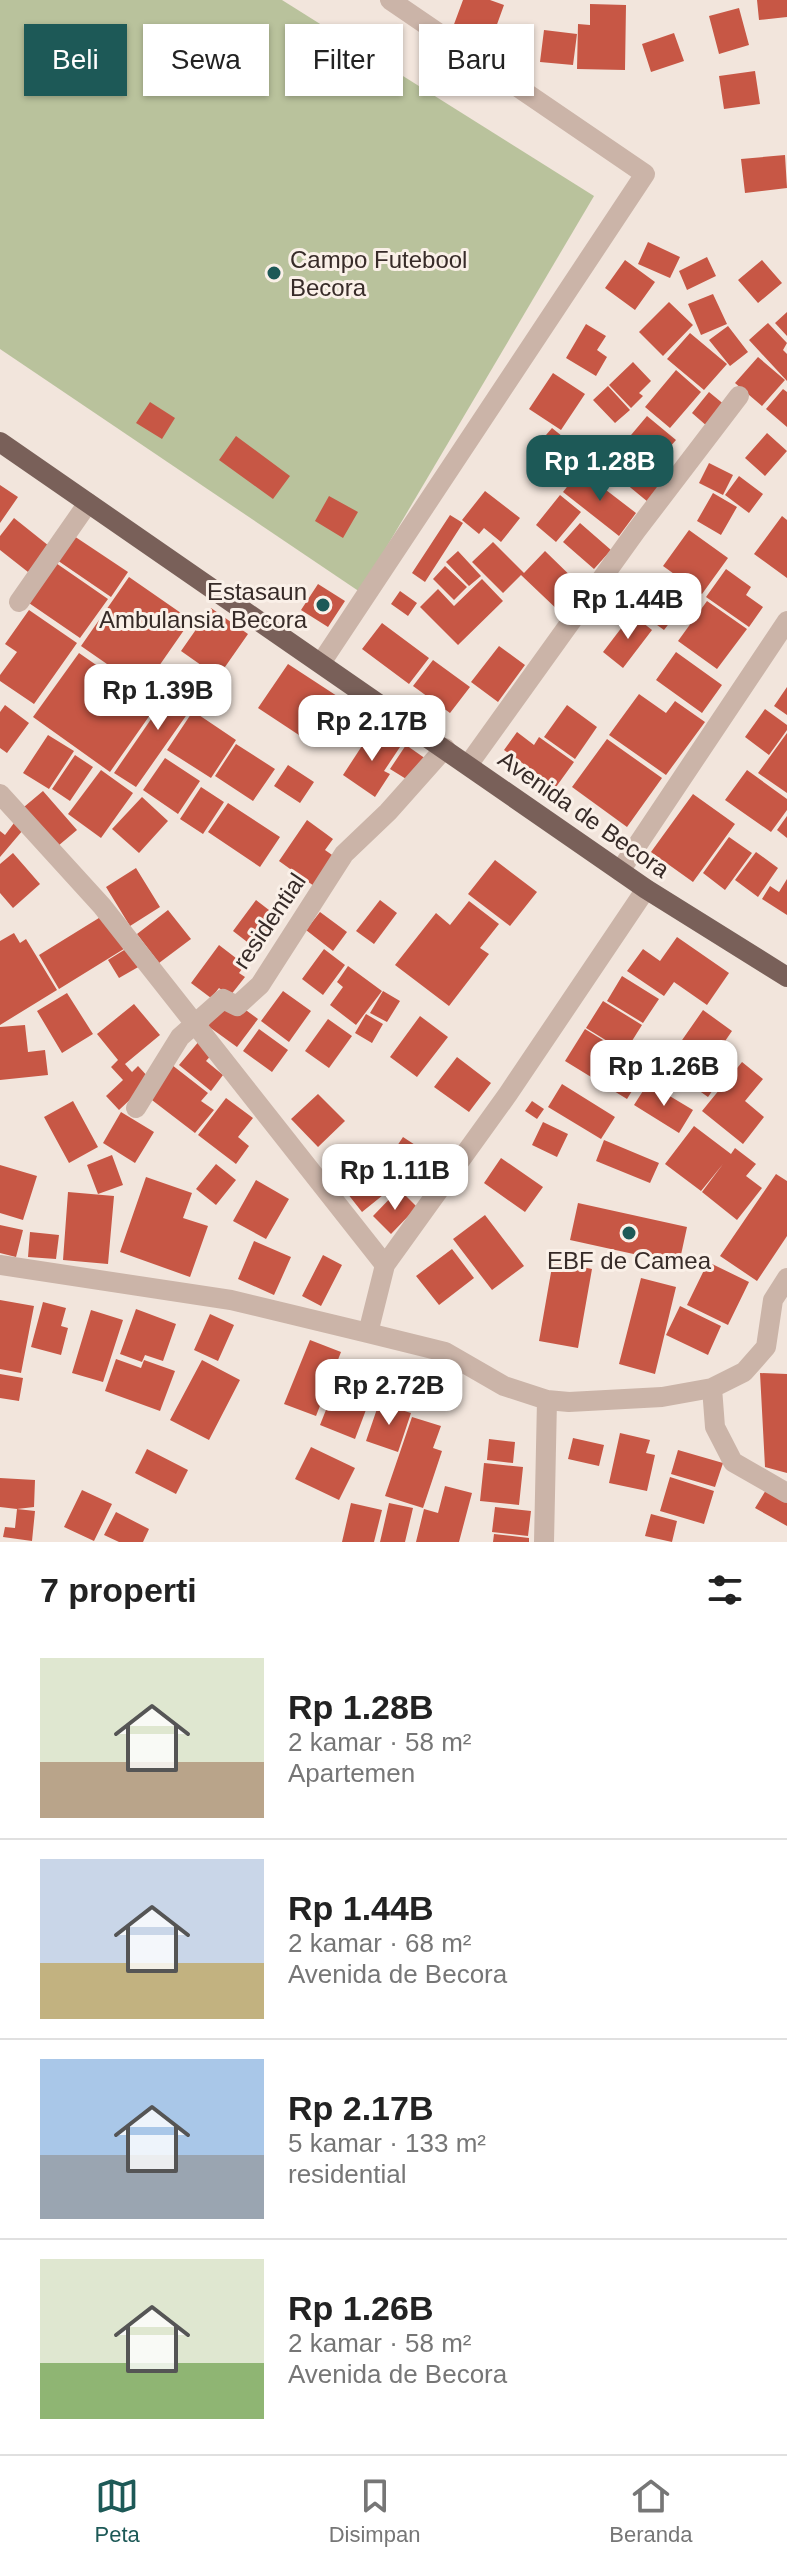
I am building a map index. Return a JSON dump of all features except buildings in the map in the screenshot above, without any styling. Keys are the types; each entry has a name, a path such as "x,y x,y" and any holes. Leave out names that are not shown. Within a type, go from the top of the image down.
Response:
{"main road":[{"name":"Avenida de Becora","path":"0,442 646,889 786,974"}],"street":[{"path":"321,663 645,174 390,0"},
{"path":"468,765 636,531 739,396"},
{"path":"19,602 88,503"},
{"path":"620,871 787,621"},
{"name":"residential","path":"136,1108 180,1037 223,999 237,1006 260,985 344,854 388,812 445,748"},
{"path":"0,794 102,906 385,1265"},
{"path":"368,1333 385,1265 508,1094 646,889"},
{"path":"0,1265 231,1300 445,1352 504,1386 547,1400 569,1402 662,1397 712,1388 744,1372 766,1347 773,1300 787,1278"},
{"path":"712,1388 715,1427 733,1462 787,1493"},
{"path":"544,1542 547,1400"}],"green space":[{"name":"Campo Futebool Becora","path":"0,0 282,0 320,24 285,24 285,96 403,96 403,76 419,86 419,96 435,96 594,196 360,592 0,349"}],"place":[{"name":"Campo Futebool Becora","path":"274,273"},
{"name":"Estasaun Ambulansia Becora","path":"323,605"},
{"name":"EBF de Camea","path":"629,1233"}]}
